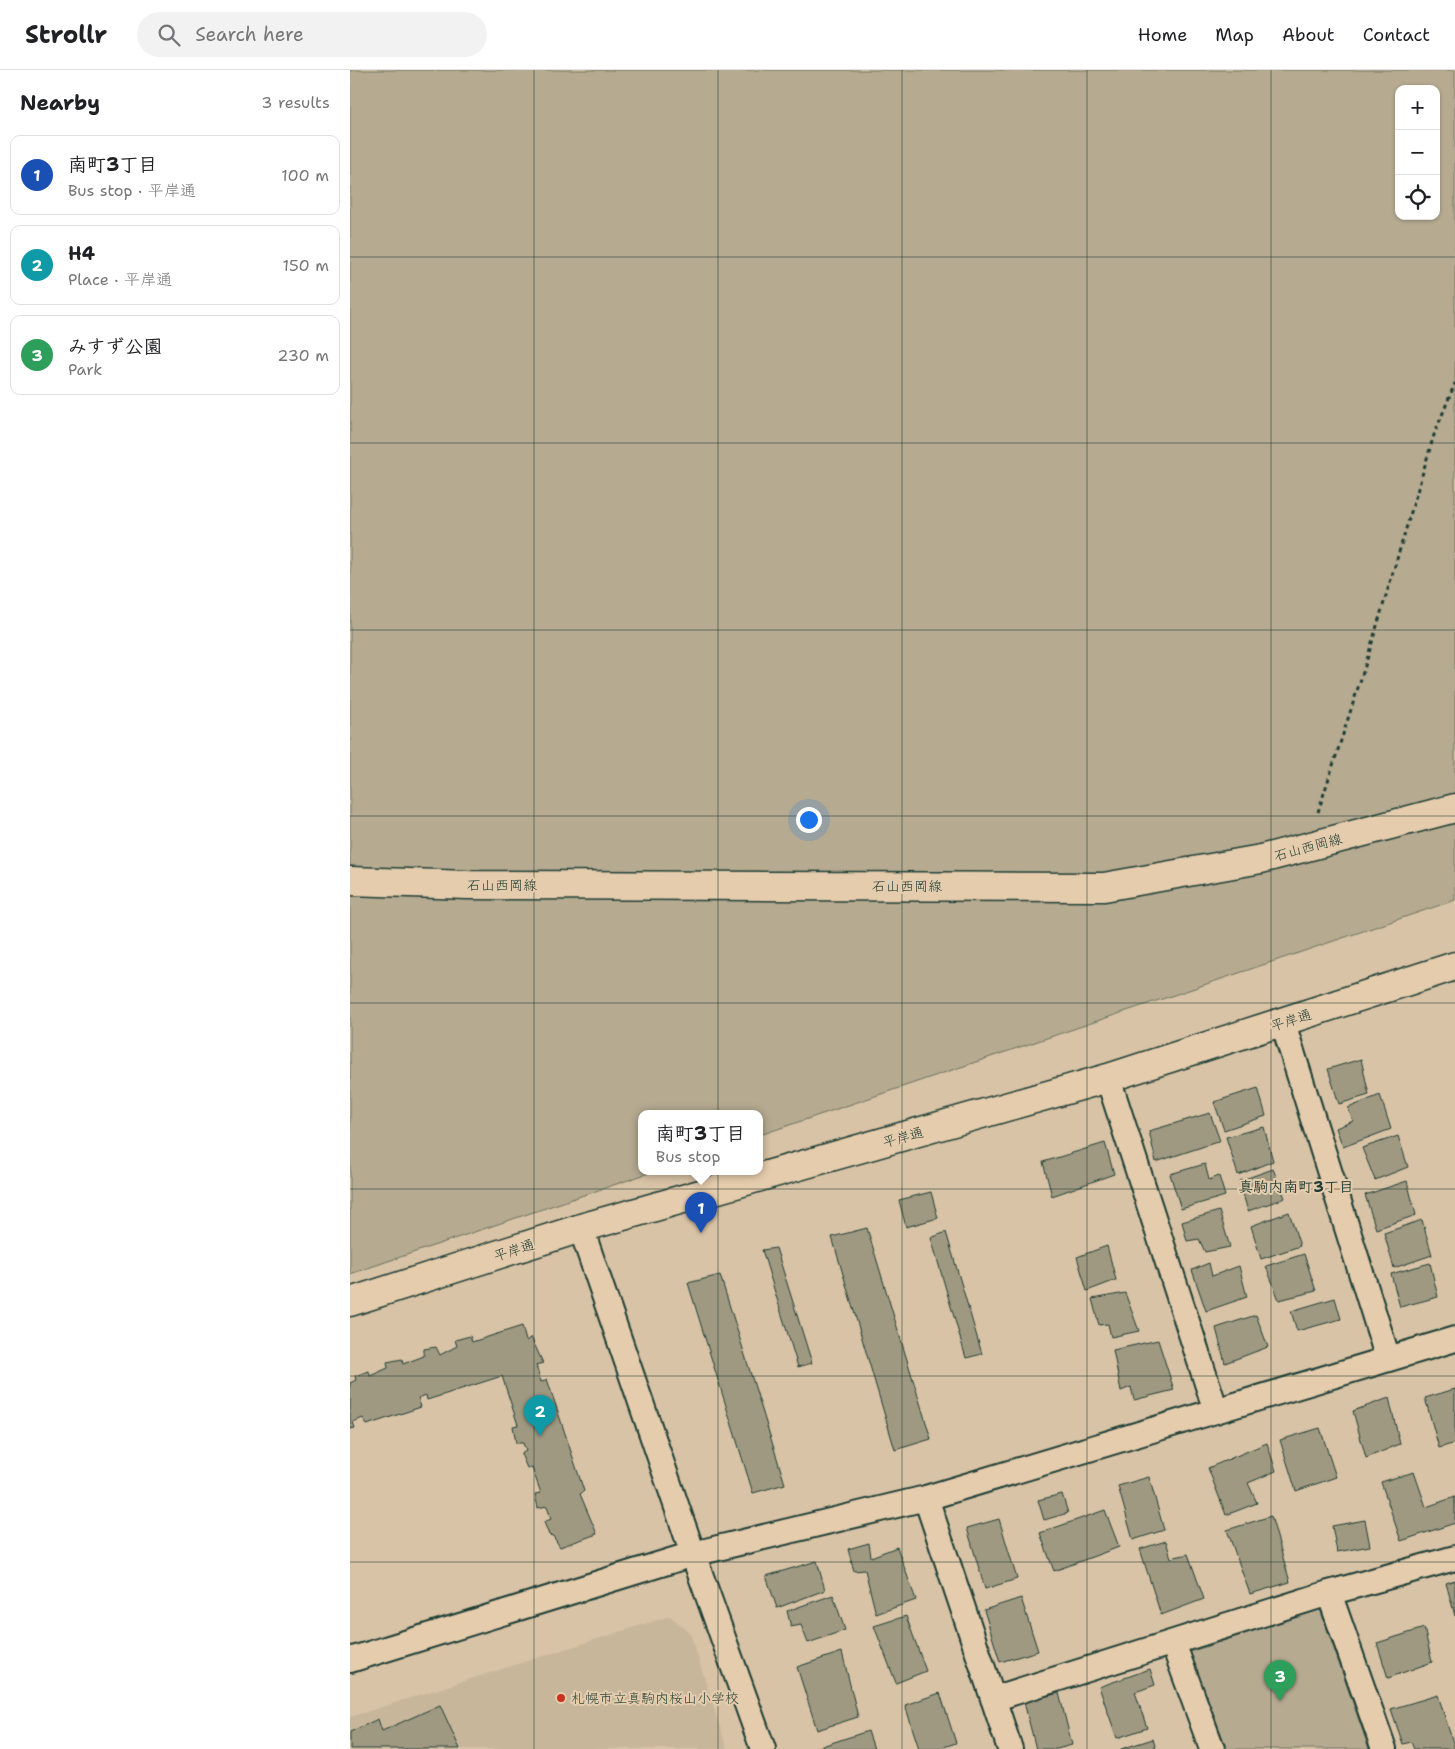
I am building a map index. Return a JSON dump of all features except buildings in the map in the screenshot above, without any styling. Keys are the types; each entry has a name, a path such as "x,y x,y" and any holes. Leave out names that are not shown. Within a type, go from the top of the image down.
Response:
{"street":[{"name":"石山西岡線","path":"350,881 468,885 1104,887 1261,859 1455,808"},
{"name":"平岸通","path":"350,1302 581,1228 1108,1078 1455,966"},
{"path":"1283,1023 1388,1360"},
{"path":"1108,1078 1216,1411"},
{"path":"581,1228 693,1554 763,1749"},
{"path":"350,1660 693,1554 926,1498 1455,1339"},
{"path":"926,1498 1010,1749"},
{"path":"993,1699 1329,1593 1455,1558"},
{"path":"1329,1593 1384,1749"},
{"path":"1173,1643 1212,1749"}],"path":[{"path":"1318,812 1365,666 1434,435 1455,383"}],"shaded area":[{"path":"350,70 1455,70 1455,900 763,1134 763,1110 638,1110 638,1175 643,1175 350,1274"},
{"path":"1320,1609 1369,1749 1227,1749 1190,1652"},
{"name":"札幌市立真駒内桜山小学校","path":"670,1616 690,1633 727,1749 350,1749 350,1717"}],"place":[{"name":"南町3丁目","path":"701,1233"},
{"name":"H4","path":"540,1436"},
{"name":"札幌市立真駒内桜山小学校","path":"561,1698"},
{"name":"みすず公園","path":"1280,1701"}],"district":[{"name":"真駒内南町3丁目","path":"1296,1187"}]}
